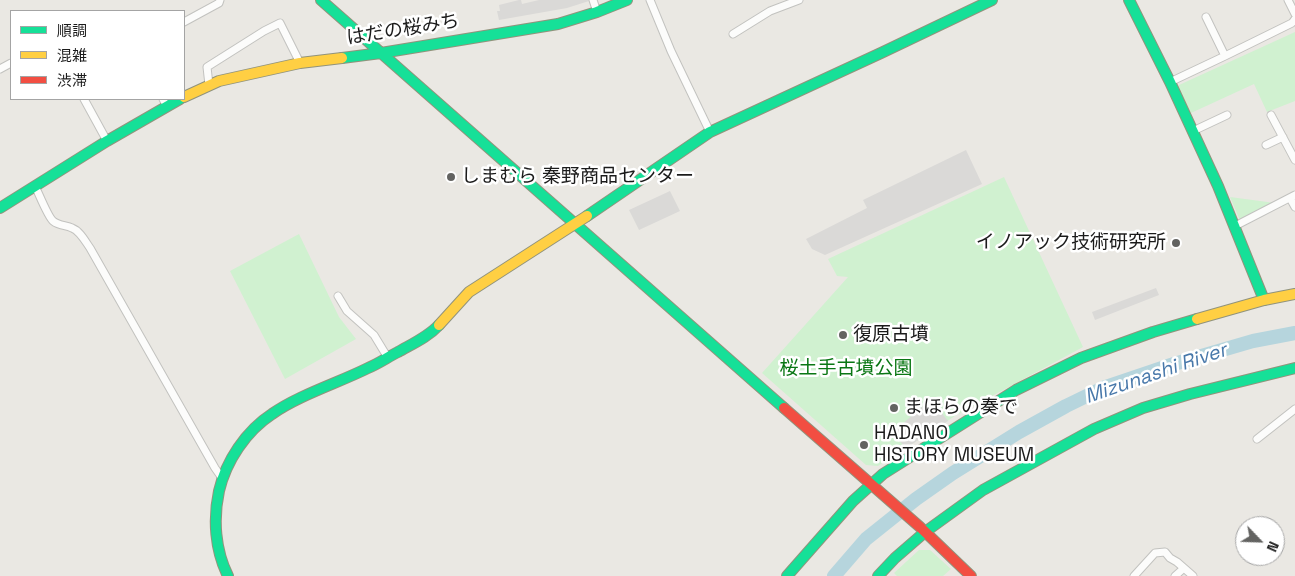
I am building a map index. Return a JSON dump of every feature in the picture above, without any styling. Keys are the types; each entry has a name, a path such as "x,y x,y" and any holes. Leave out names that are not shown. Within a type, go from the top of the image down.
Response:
{"street":[{"path":"185,21 219,3 220,0"},
{"path":"321,0 922,529 971,576"},
{"path":"592,0 597,12"},
{"name":"はだの桜みち","path":"185,97 209,85 240,76 300,64 381,53 558,24 627,0"},
{"path":"650,0 671,51 710,132"},
{"path":"733,34 770,11 799,0"},
{"path":"228,576 224,568 216,536 217,500 222,478 243,441 271,414 290,403 369,368 419,340 436,328 469,292 575,224 710,132 898,46 992,0"},
{"path":"1129,0 1170,82 1218,186 1264,300"},
{"path":"1288,0 1295,14"},
{"path":"1206,17 1225,56"},
{"path":"1170,82 1225,56 1295,19"},
{"path":"209,85 207,68 264,31 280,23 300,64"},
{"path":"85,100 107,141"},
{"path":"0,208 165,102"},
{"path":"1192,131 1227,115"},
{"path":"1271,115 1281,125 1283,137 1295,160"},
{"path":"1266,145 1283,137"},
{"path":"35,186 52,221 77,231 90,248 222,478"},
{"path":"1235,226 1293,197 1295,207"},
{"path":"787,576 870,484 1016,390 1090,355 1144,335 1264,300 1295,294"},
{"path":"338,296 348,311 374,335 388,358"},
{"path":"878,576 922,529 983,490 1094,429 1143,408 1190,394 1295,368"},
{"path":"1257,440 1295,410"},
{"path":"1134,576 1155,553 1164,552 1193,576"},
{"path":"1175,576 1184,568"}],"green space":[{"path":"1295,32 1295,101 1267,112 1254,84 1191,113 1178,87 1179,85"},
{"name":"桜土手古墳公園","path":"1004,177 1083,347 955,416 878,466 866,465 762,373 848,277 837,276 828,259"},
{"path":"1230,197 1275,203 1242,219 1239,218"},
{"path":"299,234 339,317 356,339 285,379 230,271"},
{"path":"919,550 930,550 951,569 943,576 897,576 894,573"}],"shaded area":[{"path":"521,0 522,4 539,0 589,1 567,8 499,20 497,11 500,11 499,5"},
{"path":"966,150 982,184 825,255 812,249 806,239 867,208 863,200"},
{"path":"670,191 680,211 639,230 629,210"},
{"path":"1156,288 1159,295 1095,320 1092,312"},
{"path":"931,399 948,421 906,448 892,433"}],"waterway":[{"name":"Mizunashi River","path":"834,576 866,539 916,499 953,473 1019,432 1066,406 1103,388 1174,364 1253,341 1295,333"}],"traffic: fast":[{"path":"321,0 784,408"},
{"path":"342,58 558,24 627,0"},
{"path":"587,216 710,132 992,0"},
{"path":"1129,0 1170,82 1218,186 1264,300"},
{"path":"0,208 107,141 178,100"},
{"path":"787,576 853,501 883,474 1016,390 1081,358 1153,332 1197,319"},
{"path":"228,576 220,556 216,534 217,502 222,480 232,458 246,438 263,421 283,407 376,365 420,340 439,325"},
{"path":"878,576 895,558 925,532 983,490 1094,429 1143,408 1190,394 1295,368"}],"traffic: slow":[{"path":"185,97 219,81 300,63 342,58"},
{"path":"439,325 469,292 587,216"},
{"path":"1197,319 1264,300 1295,294"}],"traffic: jam":[{"path":"784,408 920,527 971,576"}],"place":[{"name":"しまむら 秦野商品センター","path":"451,177"},
{"name":"イノアック技術研究所","path":"1176,243"},
{"name":"復原古墳","path":"843,335"},
{"name":"まほらの奏で","path":"894,408"},
{"name":"HADANO HISTORY MUSEUM","path":"864,445"}]}
